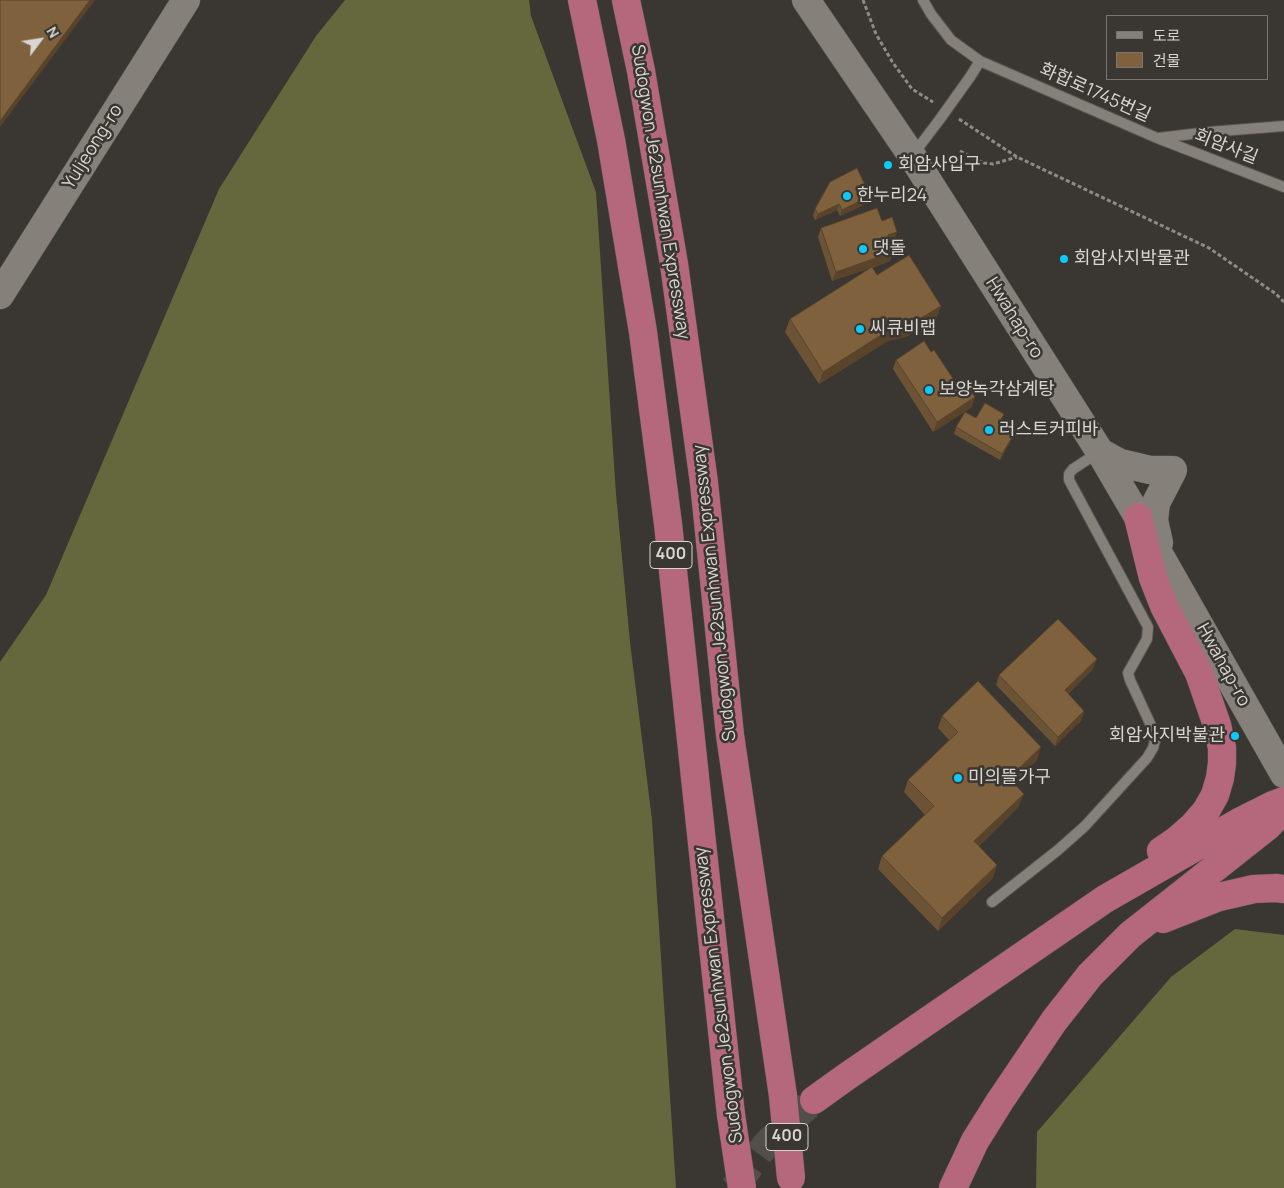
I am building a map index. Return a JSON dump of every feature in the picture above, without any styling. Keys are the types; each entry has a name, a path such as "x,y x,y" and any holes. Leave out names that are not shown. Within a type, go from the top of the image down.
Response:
{"highway":[{"name":"Sudogwon Je2sunhwan Expressway","path":"582,0 611,140 643,332 668,524 731,1114 742,1188"},
{"name":"Sudogwon Je2sunhwan Expressway","path":"626,0 641,71 674,264 704,483 730,735 783,1096 791,1183"},
{"path":"1105,899 1135,870 1193,826 1215,795 1222,763 1222,748 1210,700 1199,673 1164,606 1150,566 1138,516"},
{"path":"814,1100 1105,899 1241,821 1284,801"},
{"path":"953,1188 975,1141 1000,1101 1054,1022 1090,975 1130,935 1268,826 1284,809"},
{"path":"1130,935 1169,916 1219,897 1254,889 1276,888 1284,890"}],"main road":[{"name":"Yuljeong-ro","path":"0,295 186,0"},
{"name":"Hwahap-ro","path":"806,0 912,156 1100,452 1284,774"},
{"path":"1100,452 1133,466 1150,470 1173,470 1156,500 1154,511 1155,529 1164,562"}],"lane":[{"name":"화합로1745번길","path":"923,0 951,40 980,61 1157,138 1284,126"},
{"path":"912,156 980,61"},
{"name":"회암사길","path":"1157,138 1284,187"},
{"path":"992,902 1085,826 1148,758 1155,741 1154,732 1128,673 1147,639 1148,627 1069,480 1069,474 1073,469 1100,452"}],"path":[{"path":"863,0 876,34 893,63 912,89 936,104"},
{"path":"952,114 1017,157 1209,248 1276,294 1284,302"},
{"path":"960,151 984,163 993,164 1017,157"}],"green space":[{"path":"345,0 529,0 531,16 596,192 616,494 630,642 652,820 676,1188 0,1188 0,662 46,595 219,189 316,36"},
{"path":"1235,929 1284,935 1284,1188 1036,1188 1037,1132 1171,977"}],"building":[{"path":"0,0 90,0 0,121"},
{"path":"857,168 870,196 842,210 839,204 818,214 815,209 830,182"},
{"path":"877,208 882,221 892,217 897,232 888,235 893,252 836,272 821,228"},
{"path":"909,255 941,306 911,324 892,328 823,372 790,319 872,267 877,275"},
{"path":"924,341 931,352 934,350 956,383 963,379 975,397 937,422 896,360"},
{"path":"985,403 1004,414 1001,420 1017,429 1002,454 956,427 965,412 976,418"},
{"path":"1058,619 1097,659 1065,690 1084,711 1058,737 999,675"},
{"path":"978,681 1041,747 1009,778 1024,794 974,841 997,865 942,918 882,856 934,806 908,780 958,732 942,716"}],"tunnel":[{"path":"734,1188 767,1143 814,1100"}],"place":[{"name":"회암사입구","path":"888,165"},
{"name":"한누리24","path":"847,196"},
{"name":"댓돌","path":"863,249"},
{"name":"회암사지박물관","path":"1064,259"},
{"name":"씨큐비랩","path":"860,329"},
{"name":"보양녹각삼계탕","path":"929,390"},
{"name":"러스트커피바","path":"989,430"},
{"name":"회암사지박불관","path":"1235,736"},
{"name":"미의뜰가구","path":"958,778"}]}
